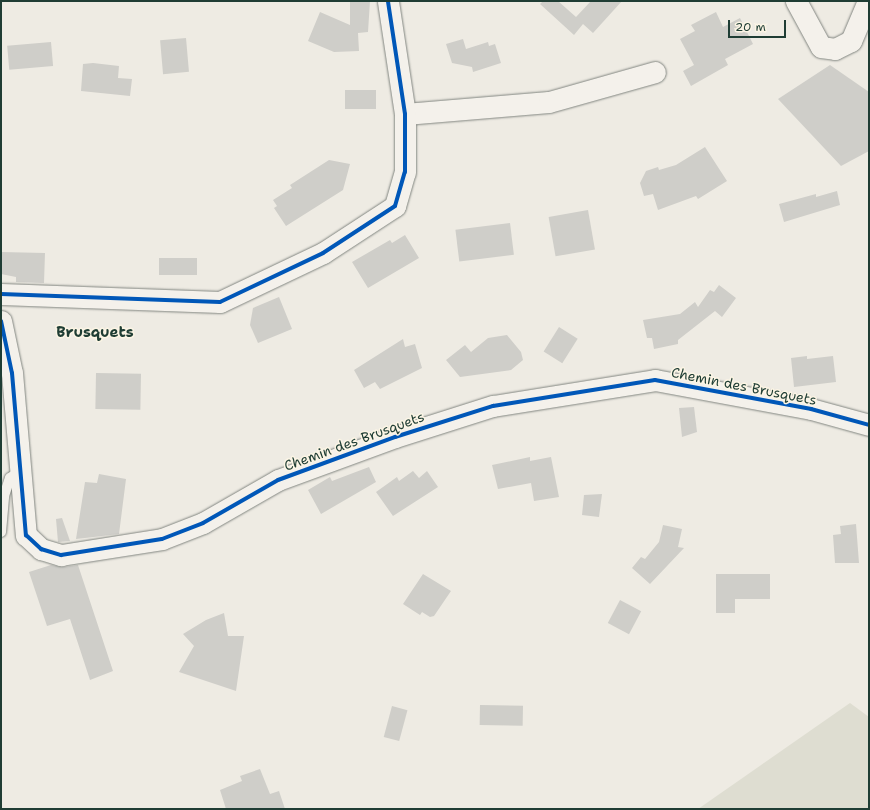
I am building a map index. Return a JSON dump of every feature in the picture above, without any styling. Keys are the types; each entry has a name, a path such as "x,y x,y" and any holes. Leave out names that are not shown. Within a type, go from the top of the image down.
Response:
{"street":[{"path":"1,294 220,302 323,253 395,206 404,172 405,114 388,1"},
{"path":"796,1 821,47 835,49 851,41 868,1"},
{"path":"405,114 549,102 655,72"},
{"name":"Chemin des Brusquets","path":"1,321 12,373 22,469 26,535 41,549 61,555 162,539 203,523 278,480 395,437 493,406 655,380 811,409 869,425"}],"lane":[{"path":"1,532 6,490 10,478 22,469"}],"shaded area":[{"path":"850,703 869,717 869,809 698,809"}],"building":[{"path":"350,1 370,1 368,32 358,33 359,51 334,52 308,41 320,12 350,25"},
{"path":"543,1 558,1 576,17 591,1 622,1 593,33 583,24 574,35 540,4"},
{"path":"716,12 723,27 740,18 753,44 725,59 728,65 691,86 683,71 694,65 680,39 695,31 691,25"},
{"path":"186,38 189,72 163,74 160,40"},
{"path":"463,39 466,49 488,42 489,46 495,44 501,63 473,72 472,67 452,63 446,44"},
{"path":"51,42 53,66 9,70 7,46"},
{"path":"93,63 119,66 118,78 132,79 130,96 81,91 83,64"},
{"path":"830,65 869,92 869,151 841,166 778,99"},
{"path":"345,90 376,90 376,109 345,109"},
{"path":"705,147 727,181 698,199 696,196 658,210 653,194 644,196 640,183 646,171 658,167 659,170 676,165"},
{"path":"329,160 350,164 343,190 286,226 274,208 277,206 273,200 292,188 290,185"},
{"path":"837,191 840,205 784,222 779,204 816,194 816,197"},
{"path":"588,210 595,249 556,256 549,217"},
{"path":"510,223 514,255 459,261 455,230"},
{"path":"405,235 419,258 368,288 352,262 390,240 392,243"},
{"path":"1,252 45,253 44,283 16,282 16,277 1,274"},
{"path":"159,258 197,258 197,275 159,275"},
{"path":"719,285 736,298 722,317 715,311 678,340 678,344 654,349 652,338 647,338 643,320 680,314 695,302 698,307 710,290 714,292"},
{"path":"279,297 292,329 258,343 250,325 253,308"},
{"path":"559,327 578,339 562,363 544,352"},
{"path":"507,335 521,352 523,360 511,370 460,377 446,360 465,345 471,352 488,338"},
{"path":"403,339 405,347 415,344 422,368 380,389 375,382 364,388 354,370"},
{"path":"807,356 807,359 833,356 836,382 794,387 791,358"},
{"path":"96,373 141,374 140,410 95,409"},
{"path":"694,407 697,432 682,437 679,408"},
{"path":"530,457 530,461 551,457 559,497 534,501 531,483 498,489 492,465"},
{"path":"369,467 376,482 321,514 308,490 330,477 332,481"},
{"path":"413,471 419,478 427,471 438,487 393,516 376,492 397,477 399,481"},
{"path":"99,474 126,479 119,534 76,539 85,482 97,483"},
{"path":"602,494 599,517 582,515 584,495"},
{"path":"62,518 70,541 58,542 56,519"},
{"path":"856,524 859,563 835,563 833,535 841,534 840,526"},
{"path":"663,525 682,529 678,547 684,548 650,584 632,568 641,557 645,559 659,542"},
{"path":"51,565 63,567 78,565 113,671 90,680 70,619 47,626 29,572"},
{"path":"423,574 451,591 434,616 430,617 422,612 420,615 403,604"},
{"path":"716,574 770,574 770,599 735,599 735,613 716,613"},
{"path":"620,600 641,611 629,634 608,623"},
{"path":"224,613 228,636 244,636 236,691 179,672 194,646 183,634 206,620"},
{"path":"480,705 523,706 523,726 480,725"},
{"path":"392,706 407,710 399,741 384,737"},
{"path":"260,769 270,794 279,791 285,809 226,809 220,790 242,781 240,776"}],"cycle path":[{"path":"1,294 220,302 323,253 395,206 405,172 405,114 388,1"},
{"path":"1,321 12,373 26,535 41,549 61,555 162,539 203,523 278,480 395,437 493,406 655,380 811,409 869,425"}],"district":[{"name":"Brusquets","path":"95,333"}]}
